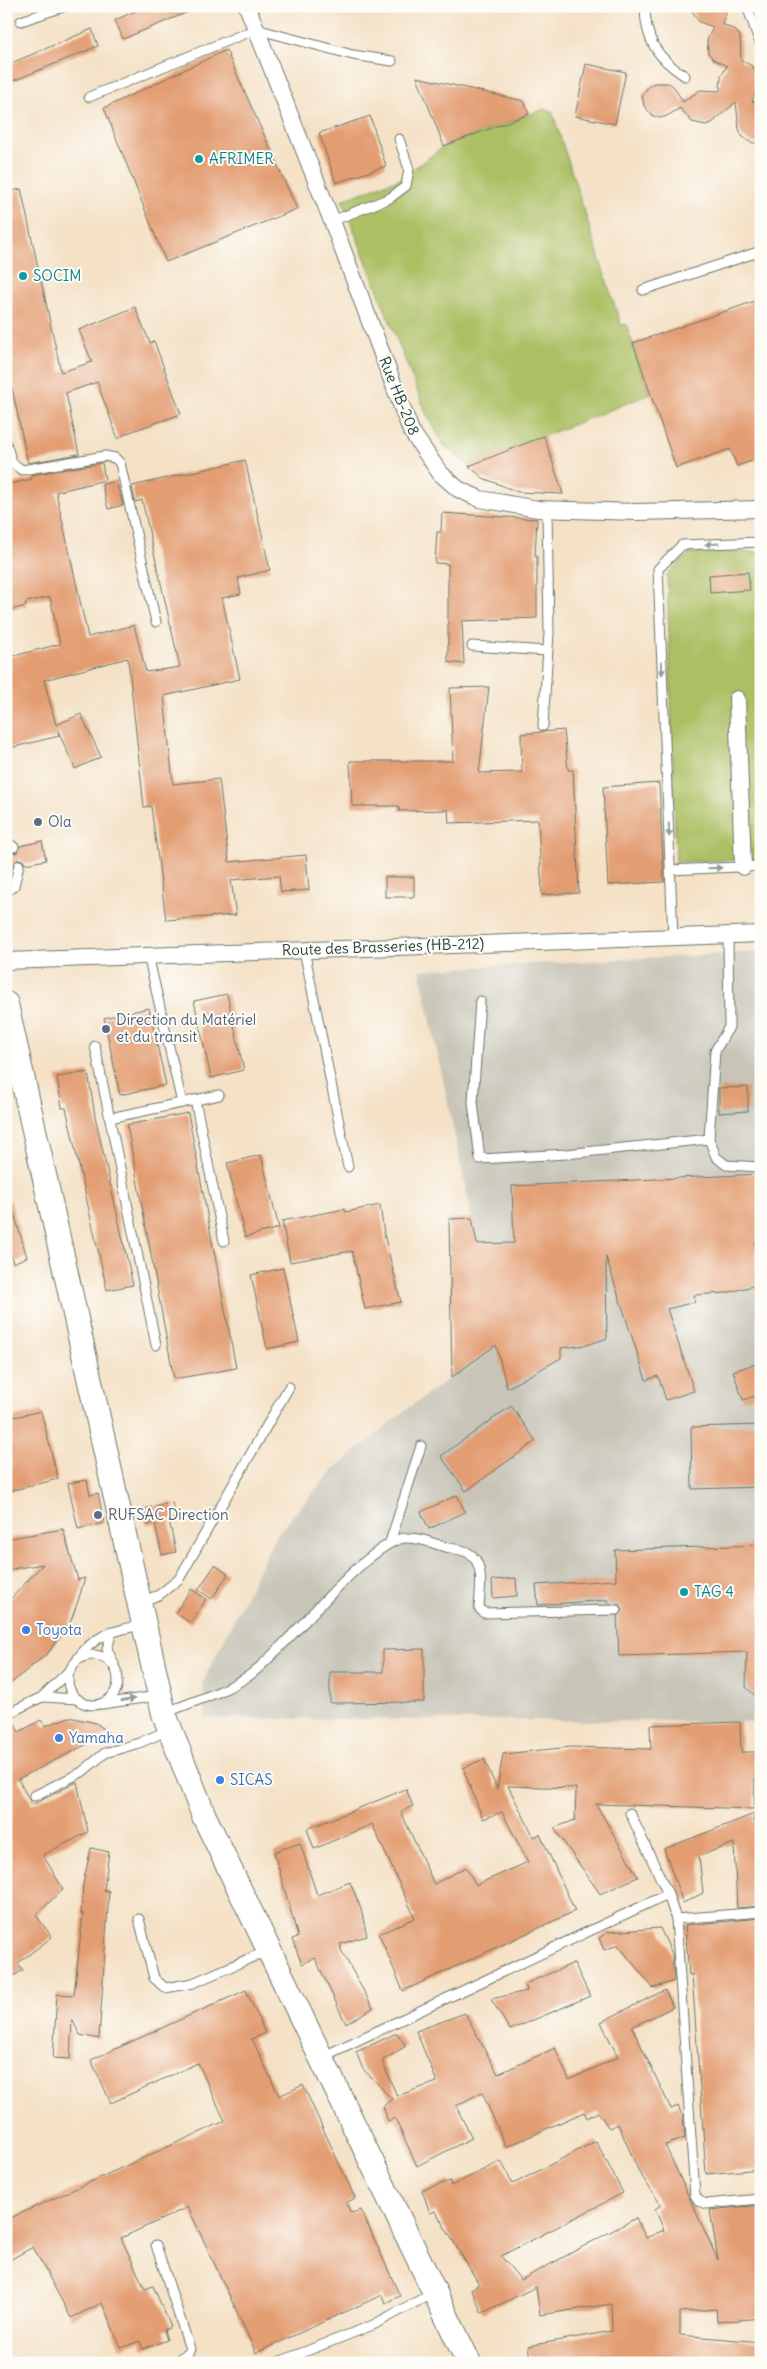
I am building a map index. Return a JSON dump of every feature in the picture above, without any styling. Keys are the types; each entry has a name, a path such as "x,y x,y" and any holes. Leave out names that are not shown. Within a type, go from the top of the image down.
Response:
{"street":[{"name":"Rue HB-208","path":"247,6 332,221 411,431 425,454 440,473 458,489 480,498 506,505 547,509 638,512 761,509"},
{"path":"737,699 743,867"},
{"name":"Route des Brasseries (HB-212)","path":"6,962 148,955 761,934"},
{"path":"6,1004 164,1713 204,1816 470,2363"}],"lane":[{"path":"22,21 66,6"},
{"path":"645,6 645,22 662,60 684,76"},
{"path":"748,6 761,46"},
{"path":"89,97 256,29 352,55 392,61"},
{"path":"332,221 390,198 406,186 409,169 399,139"},
{"path":"644,290 761,251"},
{"path":"6,443 12,463 16,468 22,470 105,456 115,458 120,463 156,622"},
{"path":"543,726 547,651 547,509"},
{"path":"673,937 658,569 682,546 761,542"},
{"path":"472,646 547,651"},
{"path":"6,841 14,847"},
{"path":"6,892 14,886 20,865"},
{"path":"670,870 761,866"},
{"path":"728,935 729,1027 715,1051 709,1139 716,1157 726,1165 761,1167"},
{"path":"304,950 348,1167"},
{"path":"148,955 182,1103"},
{"path":"480,1001 473,1102 480,1159 566,1154 709,1139"},
{"path":"95,1046 156,1345"},
{"path":"110,1118 219,1095"},
{"path":"194,1100 224,1241"},
{"path":"9,1713 42,1697 70,1671 87,1646 96,1638 112,1632 142,1613 159,1595 179,1579 289,1387"},
{"path":"390,1542 421,1446"},
{"path":"34,1796 82,1772 105,1753 139,1743 164,1713 219,1691 250,1674 360,1567 390,1542 404,1538 417,1539 469,1553 477,1560 480,1569 479,1608 484,1612 617,1610"},
{"path":"96,1704 108,1700 117,1689 118,1678 108,1649 112,1632"},
{"path":"77,1660 87,1655 97,1655 108,1659 115,1667"},
{"path":"70,1671 68,1682 71,1691 86,1704 164,1713"},
{"path":"42,1697 78,1699"},
{"path":"630,1813 668,1894 676,1920 694,2195 699,2201 706,2204 761,2199"},
{"path":"322,2057 668,1894"},
{"path":"676,1920 761,1912"},
{"path":"139,1918 154,1978 165,1988 193,1983 269,1950"},
{"path":"156,2245 190,2349 188,2353 173,2363"},
{"path":"276,2363 373,2325 435,2291"}],"shaded area":[{"path":"761,952 761,1722 205,1718 203,1682 276,1535 333,1470 407,1409 496,1345 472,1218 420,970"}],"green space":[{"path":"544,109 552,111 621,325 626,324 650,394 469,466 444,445 426,413 342,200 401,178 444,146"},
{"path":"761,552 761,859 676,862 667,574 690,553"}],"building":[{"path":"147,6 200,7 123,39 115,20"},
{"path":"689,6 728,6 722,24 735,30 740,36 741,60 752,66 760,79 752,101 761,104 761,145 748,141 742,136 739,129 736,102 712,123 706,125 692,122 680,108 660,118 653,116 644,106 642,95 649,86 655,83 669,83 674,87 683,102 700,90 720,91 721,76 727,66 713,59 708,53 707,40 713,27 699,22"},
{"path":"92,29 98,46 13,81 7,65"},
{"name":"AFRIMER","path":"226,50 297,209 166,262 104,108"},
{"path":"586,64 626,72 615,124 575,116"},
{"path":"417,77 524,101 529,114 444,146"},
{"path":"370,116 386,166 336,183 319,133"},
{"path":"21,189 61,372 92,362 79,330 135,307 150,343 154,341 181,414 127,433 118,439 97,382 66,393 79,454 28,463 6,361 6,192"},
{"path":"761,299 761,458 737,466 730,449 676,468 633,343"},
{"path":"544,436 563,494 518,492 483,478 469,466"},
{"path":"245,460 270,570 238,578 241,594 222,598 240,679 164,696 173,784 219,779 229,862 306,855 309,890 281,892 279,876 231,880 236,915 166,920 151,806 144,807 128,658 44,680 56,725 81,714 101,757 75,769 58,731 59,736 6,749 6,658 60,644 50,597 26,602 26,606 6,611 6,485 32,479 31,475 102,463 105,480 56,492 88,637 134,625 146,672 180,667 142,500 135,502 132,486"},
{"path":"116,481 123,505 108,509 102,484"},
{"path":"442,513 537,519 535,556 537,556 537,618 462,621 464,664 448,662 448,564 435,563 437,532 441,532"},
{"path":"748,572 750,590 710,593 709,575"},
{"path":"489,687 479,773 522,772 521,734 564,730 568,770 573,770 579,893 542,895 538,820 449,823 448,810 399,811 399,806 352,806 350,761 453,761 450,688"},
{"path":"659,783 664,882 608,885 603,787"},
{"path":"42,841 46,860 25,864 23,860 18,859 12,867 8,867 6,849 16,853 20,846"},
{"path":"385,877 414,877 414,897 385,897"},
{"path":"227,994 244,1070 211,1078 194,1001"},
{"path":"149,1008 166,1085 120,1095 104,1018"},
{"path":"88,1072 95,1116 133,1285 107,1290 66,1108 62,1108 57,1077"},
{"path":"748,1087 748,1111 719,1113 719,1088"},
{"path":"188,1113 236,1368 174,1379 127,1125"},
{"path":"261,1155 279,1228 245,1237 227,1163"},
{"path":"761,1174 761,1242 755,1242 757,1285 726,1293 694,1295 695,1302 667,1309 694,1391 666,1400 658,1376 646,1380 606,1257 607,1338 587,1345 561,1348 561,1358 507,1388 496,1345 452,1377 449,1219 472,1218 477,1244 514,1243 512,1186"},
{"path":"10,1200 27,1257 13,1263 6,1240 6,1201"},
{"path":"380,1205 384,1234 401,1302 365,1309 352,1251 290,1262 282,1221 345,1209 345,1212"},
{"path":"283,1268 299,1342 267,1349 251,1275"},
{"path":"761,1362 761,1394 743,1400 733,1371"},
{"path":"511,1406 536,1441 466,1491 441,1456"},
{"path":"41,1411 58,1479 6,1492 6,1419"},
{"path":"761,1425 761,1487 692,1489 691,1427"},
{"path":"87,1480 90,1495 98,1493 104,1523 78,1529 68,1483"},
{"path":"457,1495 465,1512 429,1529 421,1512"},
{"path":"172,1502 176,1518 169,1520 176,1552 162,1555 155,1523 147,1525 143,1509"},
{"path":"63,1529 78,1580 85,1578 77,1604 70,1623 48,1653 6,1687 6,1604 43,1564 6,1570 6,1539"},
{"name":"TAG 4","path":"761,1545 761,1701 746,1687 747,1652 619,1656 617,1616 623,1610 620,1605 608,1604 608,1600 538,1605 536,1585 616,1580 615,1550"},
{"path":"215,1565 228,1574 212,1599 198,1590"},
{"path":"516,1578 517,1596 493,1598 492,1580"},
{"path":"191,1589 206,1599 191,1623 175,1613"},
{"path":"424,1649 424,1702 330,1703 330,1672 383,1672 383,1650"},
{"path":"69,1717 96,1723 109,1733 18,1779 32,1805 77,1782 88,1832 43,1855 63,1889 36,1915 52,1937 18,1963 23,1970 6,1981 6,1718 12,1718 19,1732 41,1720 45,1726"},
{"path":"740,1722 741,1752 756,1752 754,1809 596,1804 638,1877 600,1894 554,1828 575,1820 576,1788 508,1786 534,1837 540,1834 575,1911 403,1991 379,1934 415,1918 372,1824 314,1849 307,1829 406,1789 413,1806 401,1812 434,1884 466,1867 476,1885 528,1862 502,1812 483,1819 463,1768 484,1759 497,1789 503,1754 571,1747 651,1749 650,1725"},
{"path":"754,1814 753,1822 761,1822 761,1906 737,1908 734,1843 699,1856 703,1893 683,1903 664,1849"},
{"path":"300,1843 317,1895 350,1882 361,1909 367,1936 340,1944 342,1948 340,1948 373,2008 346,2024 315,1958 302,1964 292,1939 298,1937 274,1852"},
{"path":"91,1848 109,1852 104,1890 109,1891 99,2039 80,2035 72,2019 70,2059 53,2058 57,1994 74,1995 83,1913 81,1915 83,1884"},
{"path":"761,1918 761,2169 706,2174 692,1974 689,1975 685,1925"},
{"path":"660,1928 672,1954 674,1981 653,1988 618,1945 604,1950 599,1938 608,1932"},
{"path":"574,1963 590,1996 510,2030 491,1999 527,1991 525,1984"},
{"path":"246,1990 265,2033 252,2039 279,2096 303,2085 355,2198 346,2203 351,2213 361,2210 400,2296 385,2303 382,2295 256,2353 188,2207 121,2238 145,2289 153,2286 171,2327 164,2330 167,2340 143,2349 140,2341 121,2348 102,2303 71,2318 33,2247 6,2262 6,2220 225,2121 198,2063 111,2103 91,2060"},
{"path":"665,1990 673,2007 632,2027 671,2109 678,2106 683,2117 685,2138 665,2145 718,2260 710,2210 761,2205 761,2318 717,2322 716,2309 680,2312 680,2335 761,2342 761,2363 531,2363 528,2346 612,2331 611,2304 540,2315 536,2287 482,2313 471,2289 479,2284 435,2211 430,2213 422,2190 450,2181 451,2186 501,2161 513,2184 596,2141 623,2193 501,2256 521,2280 636,2218 646,2238 664,2230 655,2209 661,2205 639,2172 618,2124 609,2128 598,2112 587,2118 584,2112 506,2147 482,2092 456,2106 472,2138 417,2166 395,2118 388,2121 383,2106 392,2099 363,2069 356,2052 397,2033 406,2046 382,2061 397,2096 437,2082 416,2031 465,2013 498,2074 555,2048 569,2080 618,2057 601,2022"}],"place":[{"name":"AFRIMER","path":"199,159"},
{"name":"SOCIM","path":"23,276"},
{"name":"Ola","path":"38,822"},
{"name":"Direction du Matériel et du transit","path":"106,1029"},
{"name":"RUFSAC Direction","path":"98,1515"},
{"name":"TAG 4","path":"684,1592"},
{"name":"Toyota","path":"26,1630"},
{"name":"Yamaha","path":"59,1738"},
{"name":"SICAS","path":"220,1780"}]}
